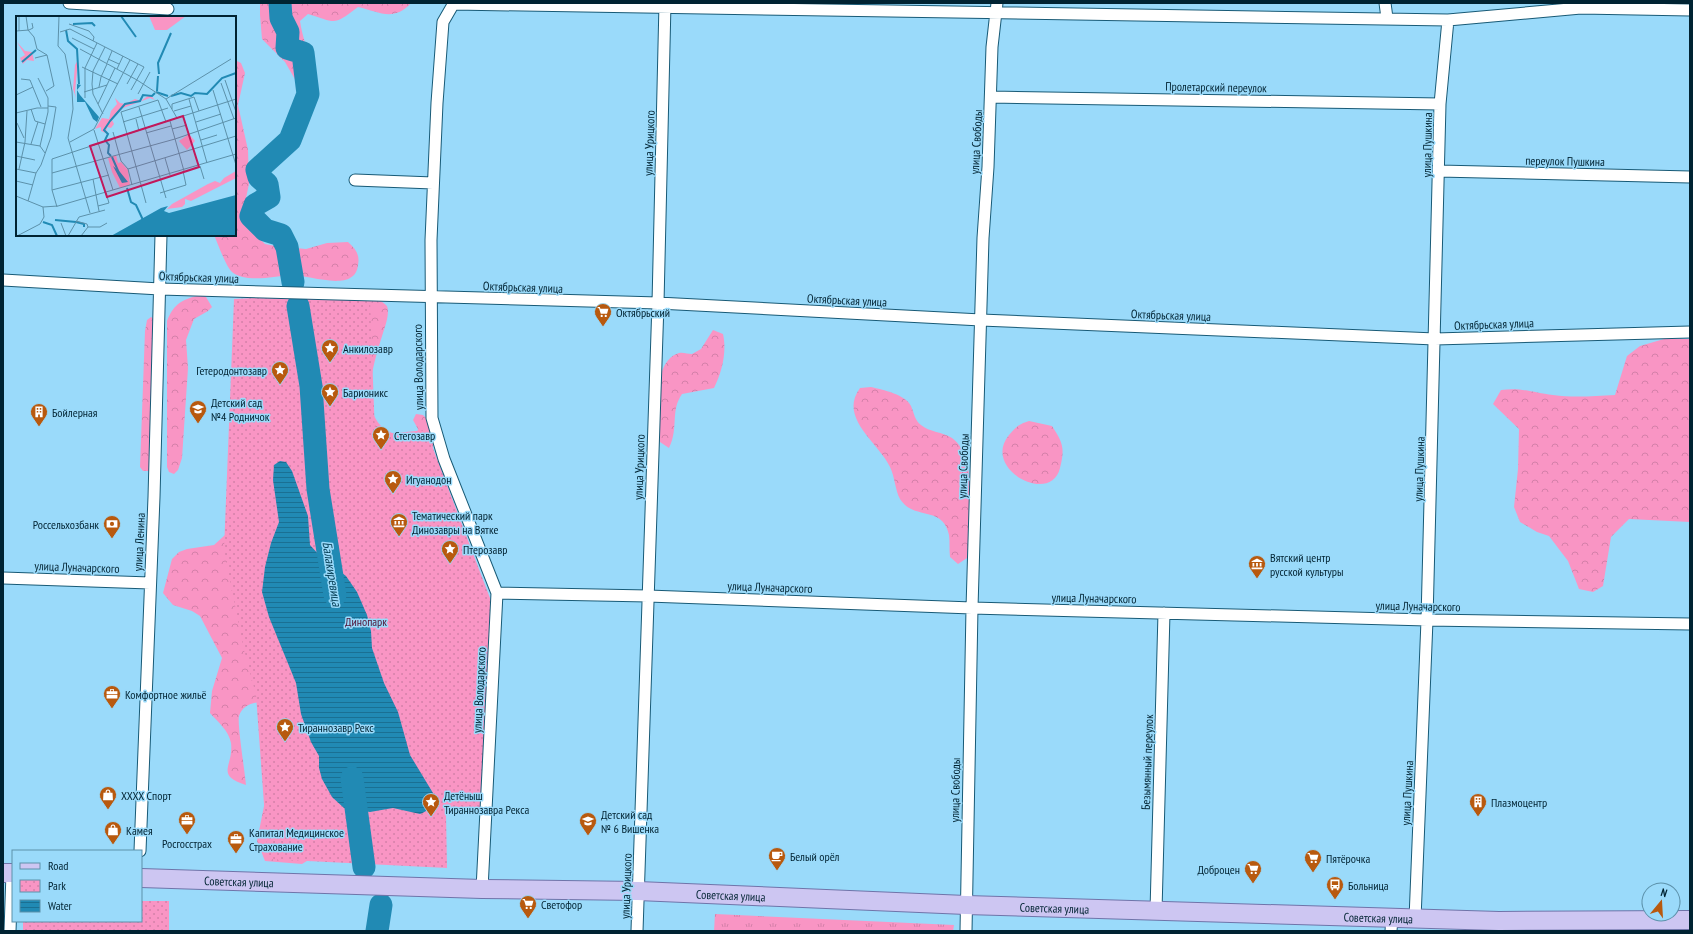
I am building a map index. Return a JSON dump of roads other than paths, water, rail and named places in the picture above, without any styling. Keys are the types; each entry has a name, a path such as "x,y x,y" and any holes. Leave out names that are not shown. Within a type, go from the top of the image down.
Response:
{"main road":[{"name":"Советская улица","path":"142,878 482,889 638,891 966,905 1156,911 1391,924 1415,918 1499,921 1690,920"}],"street":[{"path":"69,3 168,10"},
{"path":"454,3 888,8 997,7 1448,20 1581,6 1690,10"},
{"name":"улица Володарского","path":"454,3 443,22 437,103 430,297 432,418 436,436 497,593 482,889"},
{"path":"1385,3 1388,18"},
{"name":"улица Урицкого","path":"637,931 658,303 665,5"},
{"name":"улица Свободы","path":"966,931 972,608 983,238 991,97 992,47 997,7"},
{"name":"улица Пушкина","path":"1415,918 1436,339 1440,104 1448,20"},
{"name":"Пролетарский переулок","path":"991,97 1440,104"},
{"name":"переулок Пушкина","path":"1439,171 1690,177"},
{"path":"356,180 433,183"},
{"name":"улица Ленина","path":"140,850 161,236"},
{"name":"Октябрьская улица","path":"3,280 160,289 658,303 981,320 1436,339 1690,332"},
{"name":"улица Луначарского","path":"3,578 150,583"},
{"name":"улица Луначарского","path":"497,593 648,596 972,608 1427,620 1690,624"},
{"name":"Безымянный переулок","path":"1156,911 1164,613"},
{"path":"9,873 10,931"}],"water":[{"path":"280,461 286,462 292,471 308,516 310,545 321,557 346,576 357,592 367,615 371,631 372,648 384,683 398,712 410,755 433,793 431,806 427,811 420,814 393,808 370,812 344,808 332,797 322,779 319,768 319,756 311,742 301,714 296,683 269,617 262,592 265,567 271,543 279,522 273,480 274,465"}],"waterway":[{"name":"Балакиревица","path":"280,3 281,18 288,32 287,48 303,53 308,94 290,140 257,170 259,177 267,184 269,197 255,205 251,216 265,230 281,235 287,247 293,282"},
{"name":"Балакиревица","path":"298,306 311,386 318,489 335,595"},
{"name":"Балакиревица","path":"352,778 364,867"},
{"name":"Балакиревица","path":"377,931 381,905"}],"place":[{"name":"Октябрьский","path":"603,327"},
{"name":"Анкилозавр","path":"330,363"},
{"name":"Гетеродонтозавр","path":"280,385"},
{"name":"Барионикс","path":"330,407"},
{"name":"Детский сад №4 Родничок","path":"198,424"},
{"name":"Бойлерная","path":"39,427"},
{"name":"Стегозавр","path":"381,450"},
{"name":"Игуанодон","path":"393,494"},
{"name":"Тематический парк Динозавры на Вятке","path":"399,537"},
{"name":"Россельхозбанк","path":"112,539"},
{"name":"Птерозавр","path":"450,564"},
{"name":"Вятский центр русской культуры","path":"1257,579"},
{"name":"Комфортное жильё","path":"112,709"},
{"name":"Тираннозавр Рекс","path":"285,742"},
{"name":"ХХХХ Спорт","path":"108,810"},
{"name":"Детёныш Тираннозавра Рекса","path":"431,817"},
{"name":"Плазмоцентр","path":"1478,817"},
{"name":"Росгосстрах","path":"187,835"},
{"name":"Детский сад № 6 Вишенка","path":"588,836"},
{"name":"Камея","path":"113,845"},
{"name":"Капитал Медицинское Страхование","path":"236,854"},
{"name":"Белый орёл","path":"777,871"},
{"name":"Пятёрочка","path":"1313,873"},
{"name":"Доброцен","path":"1253,884"},
{"name":"Больница","path":"1335,900"},
{"name":"Светофор","path":"528,919"}],"park label":[{"name":"Динопарк","path":"366,621"}]}
